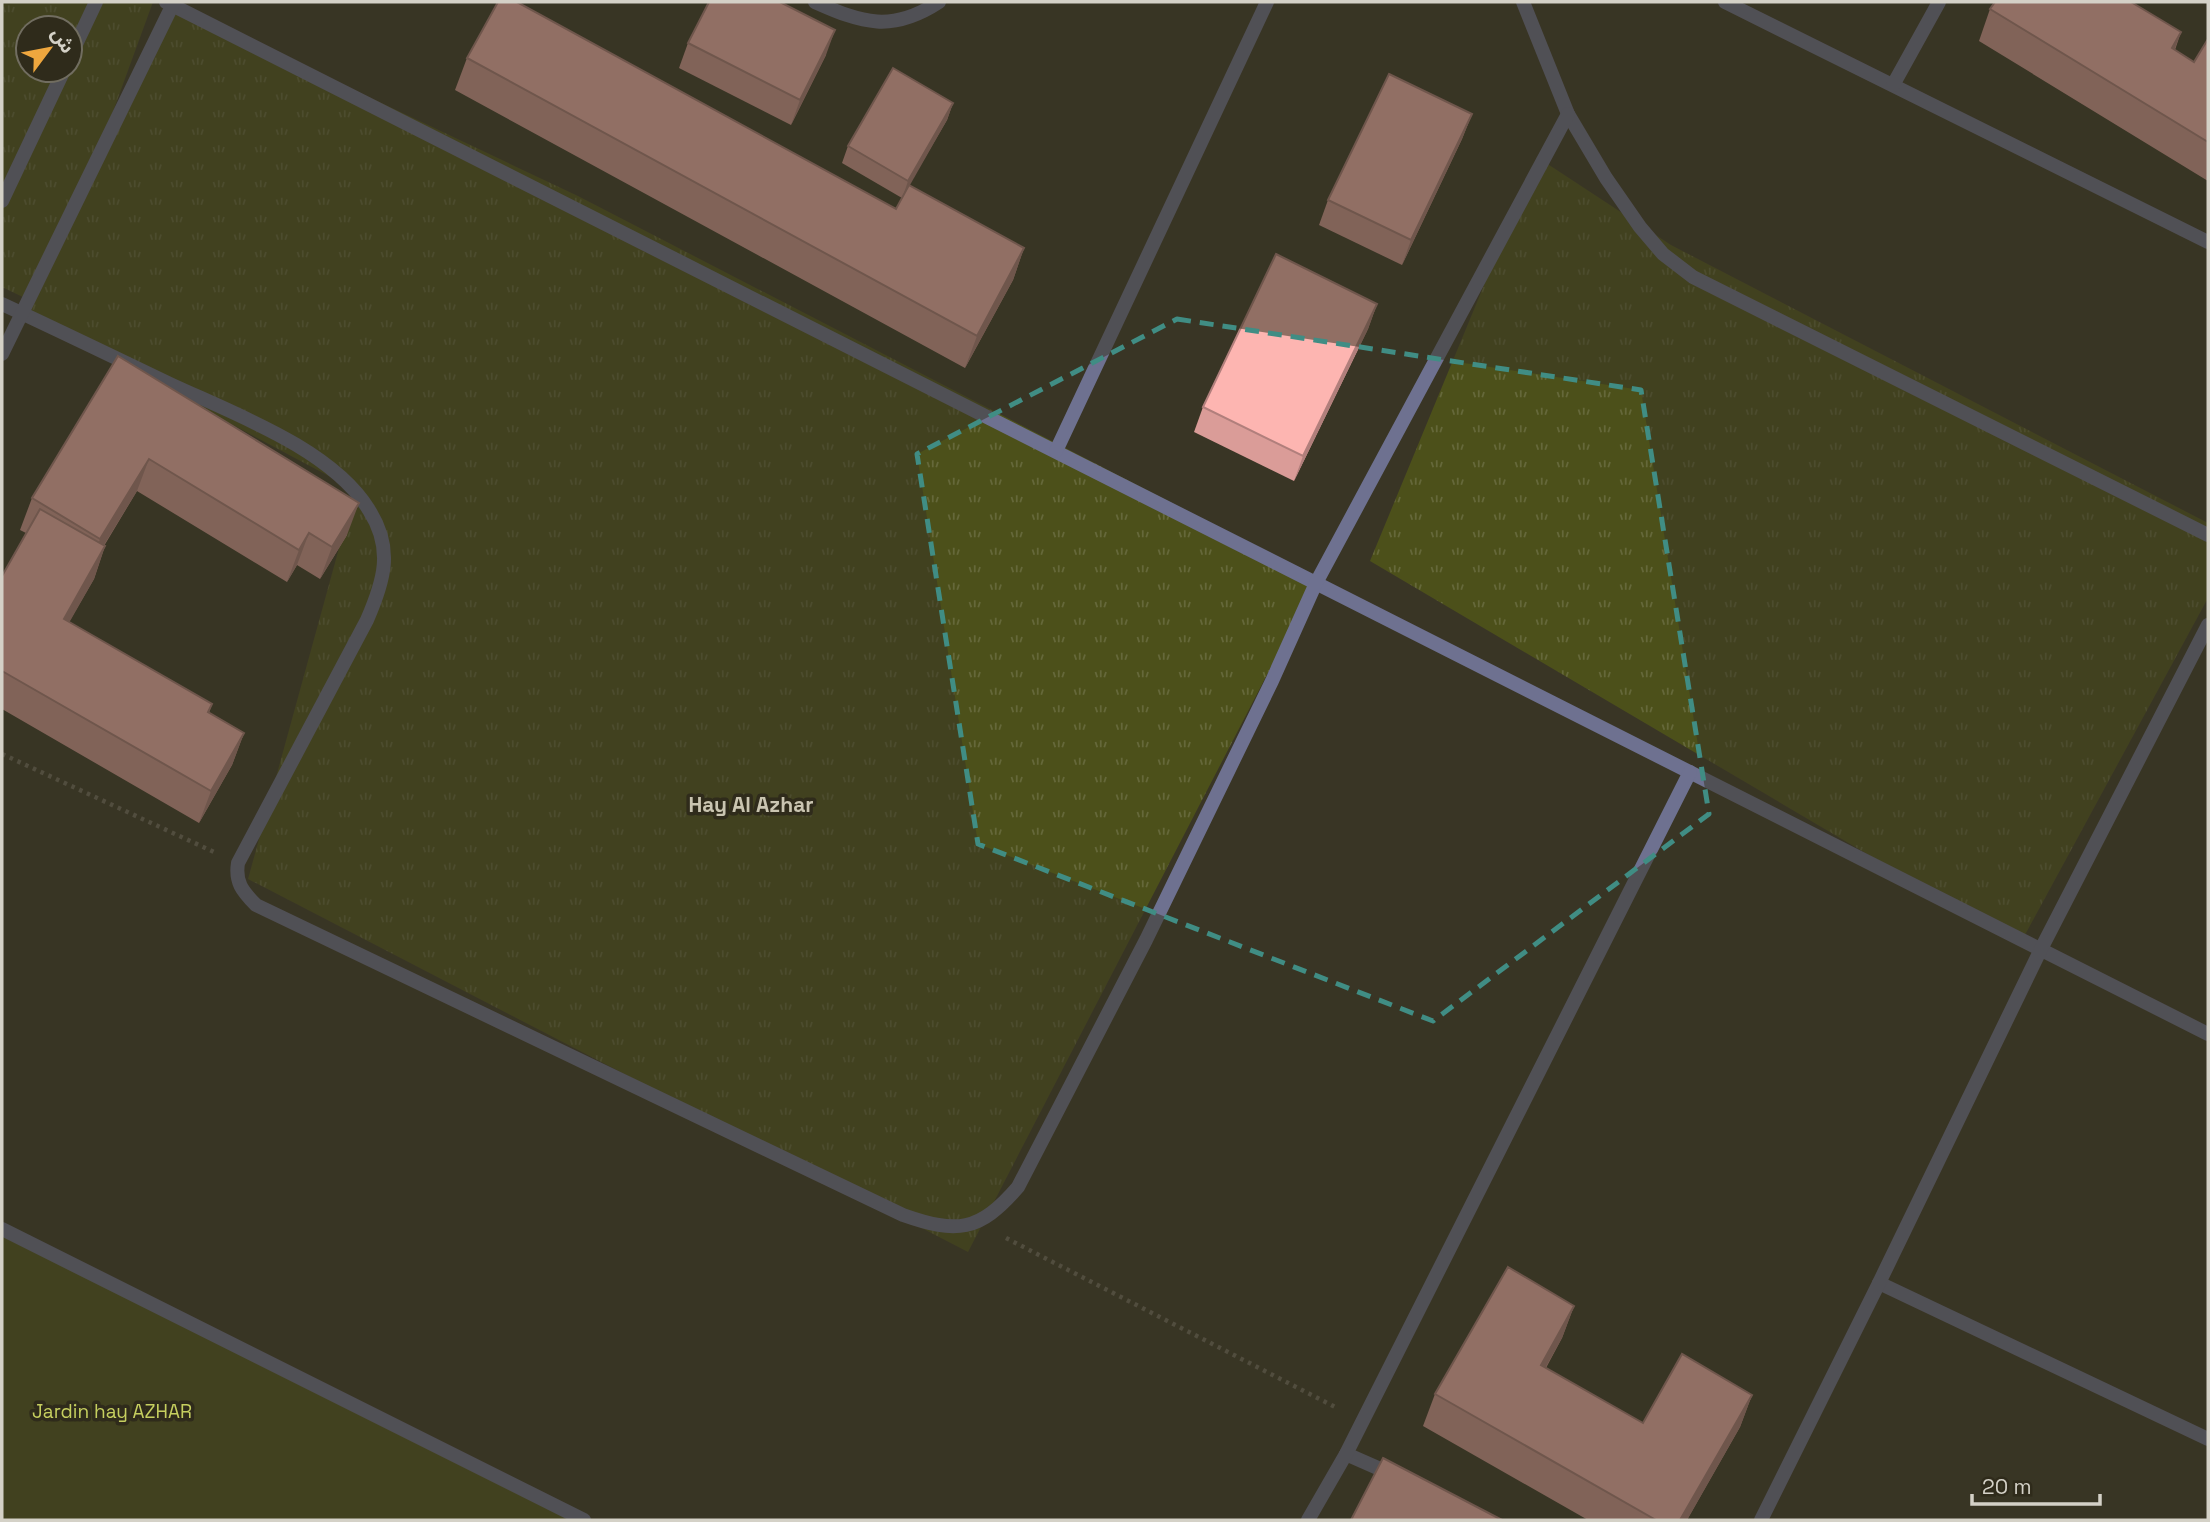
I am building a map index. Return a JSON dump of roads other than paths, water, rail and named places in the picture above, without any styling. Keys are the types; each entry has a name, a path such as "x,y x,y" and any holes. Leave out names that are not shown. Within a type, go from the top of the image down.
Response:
{"street":[{"path":"84,27 96,2"},
{"path":"814,2 861,21 881,23 905,18 939,2"},
{"path":"1056,451 1267,2"},
{"path":"1523,2 1568,114 1606,178 1640,227 1663,254 1693,277 2208,535"},
{"path":"1725,2 2208,242"},
{"path":"1893,85 1939,2"},
{"path":"2,354 171,3 2208,1034"},
{"path":"2,201 57,84"},
{"path":"2,304 288,440 332,470 355,490 371,512 381,538 386,564 381,589 238,863 236,878 244,893 256,905 903,1215 932,1225 953,1228 977,1223 1002,1206 1018,1187 1146,940 1272,681 1316,583 1568,114"},
{"path":"1760,1520 1879,1283 2041,949 2208,625"},
{"path":"1308,1520 1346,1454 1690,772"},
{"path":"2,1230 584,1520"},
{"path":"1879,1283 2208,1439"},
{"path":"1346,1454 1407,1481"}],"district":[{"name":"Hay Al Azhar","path":"751,804"}],"park label":[{"name":"Jardin hay AZHAR","path":"112,1411"}]}
